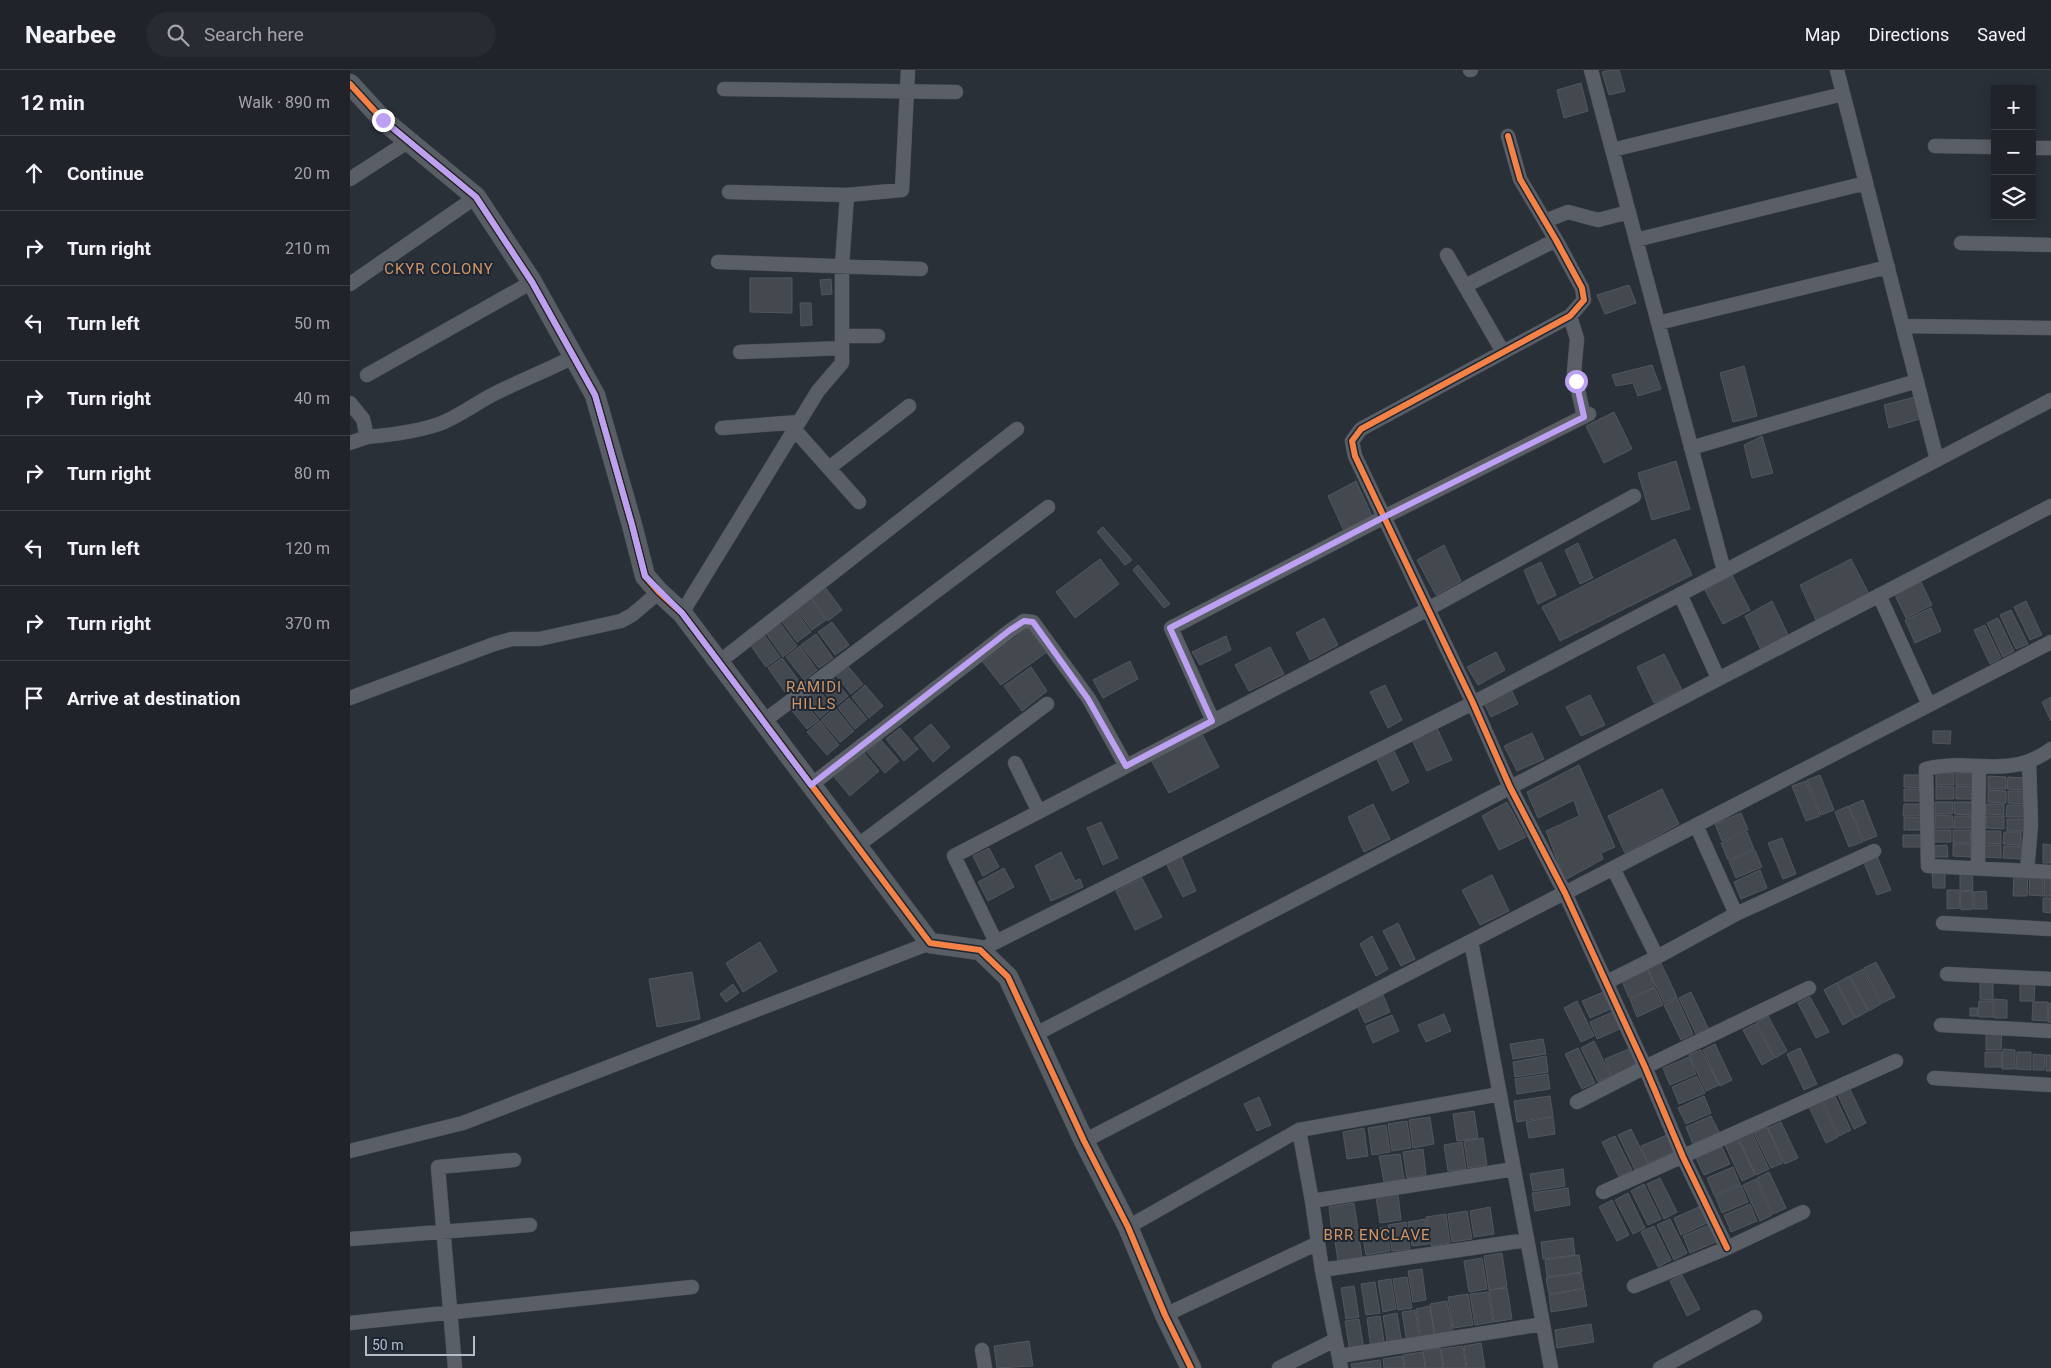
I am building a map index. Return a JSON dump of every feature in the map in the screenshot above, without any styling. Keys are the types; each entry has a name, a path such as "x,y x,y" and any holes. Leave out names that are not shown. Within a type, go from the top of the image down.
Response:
{"street":[{"path":"729,192 847,195 902,190 908,70"},
{"path":"1591,70 1724,571"},
{"path":"1837,70 1937,460"},
{"path":"350,84 383,120 476,197 532,282 595,395 645,576 682,613 930,943"},
{"path":"724,89 956,92"},
{"path":"1612,150 1843,94"},
{"path":"1508,136 1520,179 1582,288 1584,300 1570,316 1361,429 1352,441 1355,456 1473,703 1510,787 1565,893 1607,982 1683,1157 1727,1248"},
{"path":"350,179 409,142"},
{"path":"1935,146 1991,147"},
{"path":"2036,148 2051,148"},
{"path":"1636,240 1866,183"},
{"path":"682,613 818,391 842,363 842,266 847,195"},
{"path":"350,284 476,197"},
{"path":"1545,221 1568,212 1598,220 1629,212"},
{"path":"1465,286 1556,240"},
{"path":"1961,243 2051,246"},
{"path":"1447,255 1503,352"},
{"path":"718,262 921,269"},
{"path":"1658,323 1888,267"},
{"path":"367,375 532,282"},
{"path":"1212,721 1170,628 1384,517 1587,416 1574,372 1577,339 1570,316"},
{"path":"1903,326 2051,328"},
{"path":"740,352 842,342 878,336"},
{"path":"350,444 367,437 393,435 439,424 494,394 519,382 533,378 573,357"},
{"path":"1691,448 1917,382"},
{"path":"350,1151 463,1122 930,943 988,946 1473,703 2051,400"},
{"path":"350,403 363,419 367,437"},
{"path":"829,468 909,406"},
{"path":"722,428 797,426"},
{"path":"797,426 829,468 859,502"},
{"path":"719,662 1017,428"},
{"path":"1191,1368 1165,1315 1128,1227 1084,1141 1008,977 988,946 954,856 1428,609 1634,496"},
{"path":"1034,1035 2051,506"},
{"path":"764,722 1048,507"},
{"path":"350,698 494,644 512,639 540,639 621,621 632,615 659,592"},
{"path":"1680,594 1718,678"},
{"path":"1879,595 1929,705"},
{"path":"811,785 1024,621 1033,622 1088,699 1126,766"},
{"path":"1084,1141 2051,642"},
{"path":"857,846 1047,704"},
{"path":"2051,749 2038,759 2009,766 1979,767 1944,764 1926,768 1928,866 2051,872"},
{"path":"2027,871 2031,825 2028,761"},
{"path":"1015,763 1039,812"},
{"path":"1978,868 1979,767"},
{"path":"1696,825 1736,914"},
{"path":"1607,982 1736,914 1874,851"},
{"path":"1613,868 1657,957"},
{"path":"1943,923 2051,929"},
{"path":"1471,941 1551,1368"},
{"path":"1947,974 2051,979"},
{"path":"1577,1102 1808,988"},
{"path":"1941,1025 2051,1031"},
{"path":"1603,1192 1896,1061"},
{"path":"1934,1078 2051,1085"},
{"path":"1128,1227 1299,1130 1500,1094"},
{"path":"1299,1130 1322,1270 1340,1362 1542,1324"},
{"path":"455,1368 438,1167 514,1160"},
{"path":"1312,1201 1514,1169"},
{"path":"1634,1286 1727,1248 1804,1212"},
{"path":"350,1239 530,1225"},
{"path":"1322,1270 1527,1240"},
{"path":"1165,1315 1318,1243"},
{"path":"350,1323 692,1287"},
{"path":"1660,1368 1755,1317"},
{"path":"1279,1368 1335,1340"},
{"path":"982,1350 984,1368"}],"building":[{"path":"1619,70 1625,91 1609,95 1602,72"},
{"path":"1581,83 1588,111 1564,118 1557,90"},
{"path":"750,278 792,278 792,313 750,312"},
{"path":"831,279 832,294 822,295 820,280"},
{"path":"1629,285 1636,303 1605,314 1597,295"},
{"path":"800,303 811,303 812,325 801,326"},
{"path":"1652,365 1661,389 1638,396 1633,383 1616,386 1612,375"},
{"path":"1744,366 1757,416 1733,422 1720,373"},
{"path":"1915,397 1920,419 1889,428 1884,405"},
{"path":"1614,412 1632,449 1604,463 1586,426"},
{"path":"1762,436 1773,473 1752,478 1744,445"},
{"path":"1676,461 1690,509 1652,520 1638,473"},
{"path":"1356,481 1373,518 1344,531 1328,496"},
{"path":"1103,527 1132,560 1125,565 1097,532"},
{"path":"1675,539 1692,575 1560,641 1542,607"},
{"path":"1578,543 1593,578 1580,584 1565,550"},
{"path":"1444,545 1461,581 1436,595 1417,560"},
{"path":"1100,559 1119,584 1075,618 1056,592"},
{"path":"1851,559 1869,594 1816,620 1800,585"},
{"path":"1541,562 1556,595 1538,604 1524,570"},
{"path":"1138,565 1170,604 1164,608 1133,570"},
{"path":"1732,575 1750,610 1723,624 1705,590"},
{"path":"1921,582 1932,605 1906,618 1895,595"},
{"path":"825,587 842,610 828,621 811,597"},
{"path":"809,596 826,620 812,630 795,607"},
{"path":"1772,601 1789,637 1761,650 1745,616"},
{"path":"2026,601 2042,635 2030,640 2014,607"},
{"path":"794,608 811,632 797,642 780,619"},
{"path":"1931,608 1941,631 1915,643 1905,620"},
{"path":"2011,610 2028,644 2016,649 2000,615"},
{"path":"1324,618 1338,645 1310,660 1296,633"},
{"path":"1998,618 2014,651 2003,657 1987,623"},
{"path":"832,622 849,645 835,655 818,632"},
{"path":"780,623 797,646 783,657 766,633"},
{"path":"1985,625 2001,658 1990,664 1974,630"},
{"path":"1028,628 1047,652 1001,685 983,662"},
{"path":"763,633 780,657 766,667 749,643"},
{"path":"816,634 833,658 819,668 801,645"},
{"path":"1226,636 1231,650 1200,665 1192,652"},
{"path":"800,646 817,670 804,680 786,657"},
{"path":"1270,647 1284,674 1249,691 1235,665"},
{"path":"1496,652 1505,670 1478,685 1467,667"},
{"path":"1664,654 1682,690 1654,703 1637,667"},
{"path":"782,658 799,681 785,692 768,668"},
{"path":"1130,661 1138,679 1103,698 1093,680"},
{"path":"846,664 863,684 851,694 834,673"},
{"path":"1031,667 1047,691 1022,711 1004,686"},
{"path":"830,675 848,696 836,706 818,685"},
{"path":"865,685 883,706 869,718 852,697"},
{"path":"1385,685 1402,720 1388,728 1370,692"},
{"path":"816,687 833,707 820,718 803,697"},
{"path":"1510,687 1518,704 1491,717 1483,701"},
{"path":"1590,695 1605,725 1581,736 1566,707"},
{"path":"2051,697 2051,721 2042,702"},
{"path":"800,698 819,720 807,729 789,707"},
{"path":"849,698 867,719 855,729 838,708"},
{"path":"835,708 854,731 840,742 821,720"},
{"path":"820,721 839,745 827,755 807,732"},
{"path":"931,724 950,747 933,762 914,738"},
{"path":"1435,724 1452,760 1427,771 1410,736"},
{"path":"900,728 918,749 904,761 886,739"},
{"path":"1933,731 1951,731 1950,744 1933,743"},
{"path":"1201,732 1219,767 1169,793 1151,760"},
{"path":"1532,733 1544,759 1517,771 1504,746"},
{"path":"881,740 899,761 885,773 867,752"},
{"path":"860,748 879,771 850,796 831,773"},
{"path":"1393,749 1409,782 1392,791 1376,757"},
{"path":"1579,765 1615,847 1601,853 1603,859 1565,880 1546,831 1579,816 1574,800 1538,818 1527,792"},
{"path":"1936,772 1954,773 1954,785 1936,785"},
{"path":"1956,773 1974,773 1974,785 1956,785"},
{"path":"1820,775 1834,810 1821,815 1807,780"},
{"path":"1904,775 1922,775 1921,788 1904,787"},
{"path":"1988,776 2006,777 2006,789 1988,789"},
{"path":"2008,777 2025,778 2025,790 2007,789"},
{"path":"1806,781 1820,816 1806,821 1792,786"},
{"path":"1936,786 1954,787 1954,799 1936,799"},
{"path":"1956,786 1974,787 1974,799 1956,799"},
{"path":"1662,789 1679,824 1625,853 1608,816"},
{"path":"1904,789 1922,789 1922,801 1904,801"},
{"path":"1988,790 2006,791 2006,803 1988,802"},
{"path":"2008,791 2026,791 2025,804 2008,803"},
{"path":"1863,800 1877,836 1864,841 1849,806"},
{"path":"1507,802 1526,837 1499,850 1482,816"},
{"path":"1935,802 1953,802 1952,814 1935,814"},
{"path":"1954,802 1972,802 1972,815 1954,814"},
{"path":"1373,804 1390,839 1364,852 1348,817"},
{"path":"1904,804 1922,804 1921,816 1903,816"},
{"path":"1986,804 2004,804 2004,815 1986,814"},
{"path":"2007,805 2024,805 2024,817 2006,817"},
{"path":"1848,806 1863,842 1849,847 1835,812"},
{"path":"1741,813 1748,830 1722,841 1715,824"},
{"path":"1935,815 1953,816 1953,828 1935,828"},
{"path":"1955,816 1972,816 1972,828 1954,828"},
{"path":"1986,816 2004,816 2004,829 1986,828"},
{"path":"1904,817 1922,818 1922,830 1904,830"},
{"path":"2007,819 2024,819 2024,831 2007,831"},
{"path":"1101,822 1118,858 1103,865 1087,828"},
{"path":"1933,830 1951,830 1951,842 1933,842"},
{"path":"1953,830 1971,830 1970,843 1953,843"},
{"path":"1983,831 2001,831 2001,844 1983,843"},
{"path":"1747,832 1754,849 1728,860 1721,843"},
{"path":"2004,832 2021,832 2021,845 2003,844"},
{"path":"1903,835 1921,835 1921,847 1903,847"},
{"path":"1782,838 1796,874 1783,879 1768,843"},
{"path":"1953,844 1971,844 1971,857 1953,856"},
{"path":"2043,844 2051,845 2051,863 2043,863"},
{"path":"1947,845 1948,857 1933,857 1932,846"},
{"path":"1983,845 2001,845 2001,858 1983,857"},
{"path":"2004,846 2022,846 2021,859 2003,858"},
{"path":"989,848 999,867 983,876 973,856"},
{"path":"1755,850 1762,867 1736,878 1729,861"},
{"path":"1061,852 1075,881 1080,879 1083,887 1051,901 1035,866"},
{"path":"1876,854 1891,890 1877,895 1863,860"},
{"path":"1181,856 1196,891 1183,897 1166,863"},
{"path":"1004,868 1014,887 988,901 978,882"},
{"path":"1760,870 1767,888 1741,899 1734,882"},
{"path":"1945,870 1945,888 1933,888 1932,871"},
{"path":"1960,870 1972,870 1973,890 1960,891"},
{"path":"2045,873 2051,873 2051,896 2044,896"},
{"path":"2030,874 2043,874 2043,896 2029,895"},
{"path":"1492,875 1509,911 1480,925 1462,890"},
{"path":"2014,875 2028,875 2027,896 2013,896"},
{"path":"1142,878 1162,917 1135,930 1116,891"},
{"path":"1947,890 1959,890 1960,908 1947,909"},
{"path":"1973,891 1973,909 1961,910 1960,892"},
{"path":"1986,891 1987,909 1974,909 1974,892"},
{"path":"2043,898 2051,898 2051,913 2043,912"},
{"path":"1398,923 1415,959 1401,966 1383,931"},
{"path":"1372,936 1388,969 1376,976 1360,944"},
{"path":"760,942 777,971 743,992 726,963"},
{"path":"1660,961 1677,997 1664,1003 1647,967"},
{"path":"1876,962 1895,997 1882,1003 1864,968"},
{"path":"1863,969 1881,1004 1869,1011 1850,976"},
{"path":"1648,970 1655,987 1629,998 1622,981"},
{"path":"692,972 700,1019 657,1027 649,979"},
{"path":"1849,976 1868,1011 1856,1018 1837,983"},
{"path":"1980,979 1993,979 1993,1000 1980,999"},
{"path":"2020,982 2035,983 2034,1001 2020,1001"},
{"path":"1836,983 1855,1018 1843,1025 1824,990"},
{"path":"733,984 739,993 726,1002 720,994"},
{"path":"1655,988 1663,1005 1637,1017 1630,999"},
{"path":"1608,990 1615,1007 1590,1018 1582,1001"},
{"path":"1691,992 1708,1028 1696,1034 1679,998"},
{"path":"1383,995 1390,1012 1365,1023 1357,1006"},
{"path":"1810,997 1829,1032 1816,1038 1798,1003"},
{"path":"1677,998 1693,1034 1681,1040 1664,1005"},
{"path":"1994,999 2007,1000 2007,1018 1994,1018"},
{"path":"1577,1001 1594,1036 1581,1042 1564,1008"},
{"path":"1979,1001 1993,1001 1993,1017 1978,1017"},
{"path":"2033,1002 2048,1002 2047,1021 2032,1020"},
{"path":"2049,1003 2051,1003 2051,1022 2048,1022"},
{"path":"1970,1008 1978,1008 1977,1016 1970,1016"},
{"path":"1615,1011 1622,1028 1597,1039 1590,1022"},
{"path":"1444,1014 1451,1031 1426,1042 1418,1025"},
{"path":"1392,1015 1399,1031 1373,1043 1366,1026"},
{"path":"1768,1016 1787,1051 1775,1058 1756,1023"},
{"path":"1755,1024 1774,1058 1762,1065 1743,1030"},
{"path":"1986,1029 2002,1029 2001,1050 1986,1050"},
{"path":"1543,1039 1546,1054 1513,1059 1510,1044"},
{"path":"1594,1041 1611,1076 1598,1082 1581,1048"},
{"path":"1715,1044 1732,1080 1720,1086 1703,1050"},
{"path":"1578,1048 1595,1083 1582,1089 1565,1054"},
{"path":"1631,1048 1638,1065 1612,1076 1605,1059"},
{"path":"1800,1048 1817,1084 1804,1090 1787,1054"},
{"path":"2003,1049 2015,1050 2015,1069 2002,1069"},
{"path":"1701,1050 1719,1085 1706,1091 1689,1055"},
{"path":"1985,1052 2002,1052 2002,1067 1985,1067"},
{"path":"2017,1052 2031,1052 2031,1070 2016,1069"},
{"path":"2033,1054 2045,1055 2044,1070 2033,1070"},
{"path":"2046,1055 2051,1055 2051,1071 2046,1071"},
{"path":"1546,1056 1548,1072 1515,1077 1513,1062"},
{"path":"1689,1057 1696,1074 1670,1085 1663,1068"},
{"path":"1548,1074 1550,1089 1517,1094 1515,1079"},
{"path":"1697,1076 1705,1093 1679,1104 1672,1087"},
{"path":"1849,1087 1866,1123 1854,1129 1837,1093"},
{"path":"1834,1094 1851,1130 1839,1136 1822,1100"},
{"path":"1550,1096 1553,1116 1517,1122 1514,1101"},
{"path":"1704,1096 1711,1113 1686,1124 1678,1108"},
{"path":"1259,1097 1271,1125 1257,1131 1244,1104"},
{"path":"1821,1101 1838,1137 1826,1143 1809,1107"},
{"path":"1474,1111 1478,1138 1457,1141 1453,1114"},
{"path":"1711,1116 1719,1132 1693,1144 1686,1127"},
{"path":"1430,1117 1434,1144 1413,1148 1409,1120"},
{"path":"1553,1117 1555,1134 1529,1138 1526,1122"},
{"path":"1407,1121 1411,1148 1392,1151 1388,1124"},
{"path":"1781,1122 1798,1158 1785,1164 1768,1128"},
{"path":"1386,1125 1390,1152 1372,1155 1368,1128"},
{"path":"1767,1127 1783,1163 1771,1168 1754,1133"},
{"path":"1364,1128 1368,1156 1347,1159 1343,1132"},
{"path":"1631,1129 1648,1164 1635,1170 1618,1135"},
{"path":"1752,1133 1769,1169 1756,1175 1739,1139"},
{"path":"1667,1135 1674,1152 1648,1163 1641,1146"},
{"path":"1615,1136 1632,1170 1619,1177 1602,1142"},
{"path":"1483,1138 1487,1165 1468,1168 1464,1141"},
{"path":"1738,1139 1755,1175 1742,1181 1725,1145"},
{"path":"1462,1142 1466,1169 1448,1171 1444,1145"},
{"path":"1722,1147 1730,1164 1704,1175 1696,1158"},
{"path":"1423,1149 1426,1175 1407,1178 1403,1152"},
{"path":"1400,1154 1404,1179 1384,1182 1379,1156"},
{"path":"1733,1167 1740,1184 1714,1195 1707,1178"},
{"path":"1563,1169 1565,1186 1533,1191 1530,1174"},
{"path":"1769,1172 1786,1208 1773,1214 1757,1178"},
{"path":"1660,1178 1677,1212 1664,1219 1647,1184"},
{"path":"1756,1179 1772,1215 1760,1221 1743,1185"},
{"path":"1644,1184 1661,1219 1648,1225 1631,1191"},
{"path":"1741,1185 1748,1202 1722,1213 1715,1196"},
{"path":"1568,1188 1570,1205 1535,1211 1532,1193"},
{"path":"1628,1193 1645,1228 1633,1234 1615,1200"},
{"path":"1398,1194 1401,1220 1380,1223 1376,1197"},
{"path":"1612,1200 1629,1235 1617,1241 1599,1207"},
{"path":"1354,1203 1358,1229 1332,1233 1329,1207"},
{"path":"1750,1204 1757,1221 1731,1232 1724,1215"},
{"path":"1490,1207 1494,1234 1474,1237 1470,1211"},
{"path":"1699,1207 1707,1223 1681,1235 1674,1218"},
{"path":"1467,1211 1472,1239 1452,1242 1448,1214"},
{"path":"1446,1214 1450,1243 1431,1246 1426,1217"},
{"path":"1425,1219 1429,1244 1412,1246 1408,1222"},
{"path":"1670,1219 1687,1253 1674,1260 1657,1225"},
{"path":"1406,1222 1410,1249 1392,1251 1388,1225"},
{"path":"1709,1225 1716,1242 1690,1253 1683,1236"},
{"path":"1654,1226 1671,1260 1658,1267 1641,1232"},
{"path":"1386,1227 1390,1251 1366,1255 1362,1231"},
{"path":"1358,1231 1362,1257 1338,1261 1334,1235"},
{"path":"1573,1238 1575,1255 1543,1259 1541,1242"},
{"path":"1502,1253 1507,1287 1489,1290 1484,1256"},
{"path":"1579,1255 1582,1272 1547,1277 1545,1260"},
{"path":"1482,1258 1487,1289 1469,1292 1464,1261"},
{"path":"1422,1269 1426,1300 1413,1302 1408,1271"},
{"path":"1581,1273 1584,1288 1549,1294 1546,1278"},
{"path":"1682,1275 1700,1309 1687,1316 1670,1281"},
{"path":"1407,1277 1412,1308 1398,1310 1393,1279"},
{"path":"1391,1279 1396,1309 1383,1312 1378,1281"},
{"path":"1375,1282 1380,1313 1366,1315 1361,1284"},
{"path":"1354,1286 1359,1317 1346,1319 1341,1288"},
{"path":"1507,1288 1512,1319 1494,1322 1489,1290"},
{"path":"1584,1289 1587,1306 1551,1312 1549,1295"},
{"path":"1488,1292 1493,1322 1475,1325 1470,1294"},
{"path":"1468,1294 1473,1325 1453,1328 1448,1297"},
{"path":"1447,1301 1453,1334 1435,1337 1430,1304"},
{"path":"1430,1306 1435,1337 1421,1339 1416,1309"},
{"path":"1415,1310 1420,1341 1407,1343 1402,1312"},
{"path":"1397,1313 1402,1344 1388,1346 1383,1316"},
{"path":"1380,1316 1385,1347 1371,1349 1367,1318"},
{"path":"1359,1319 1364,1349 1350,1352 1345,1321"},
{"path":"1591,1324 1594,1342 1557,1348 1555,1330"},
{"path":"1029,1341 1033,1366 997,1368 994,1346"},
{"path":"1481,1343 1485,1368 1467,1368 1464,1346"},
{"path":"1463,1346 1466,1368 1444,1368 1441,1349"},
{"path":"1440,1348 1443,1368 1426,1368 1423,1351"},
{"path":"1423,1352 1425,1368 1405,1368 1403,1355"},
{"path":"1402,1356 1404,1368 1384,1368 1383,1359"},
{"path":"1380,1360 1381,1368 1352,1368 1351,1364"}],"cycle path":[{"path":"350,84 383,120 476,197 532,282 595,395 645,576 682,613 930,943 980,950 1008,977 1084,1141 1128,1227 1165,1315 1191,1368"},
{"path":"1508,136 1520,179 1582,288 1584,300 1570,316 1361,429 1352,441 1355,456 1473,703 1510,787 1565,893 1645,1067 1683,1157 1727,1248"}],"district":[{"name":"CKYR COLONY","path":"439,269"},
{"name":"RAMIDI HILLS","path":"814,696"},
{"name":"BRR ENCLAVE","path":"1377,1235"}],"route":[{"path":"383,120 476,197 532,282 595,395 645,576 682,613 811,785 1024,621 1033,622 1088,699 1126,766 1212,721 1170,628 1384,517 1584,417 1576,381"}]}
